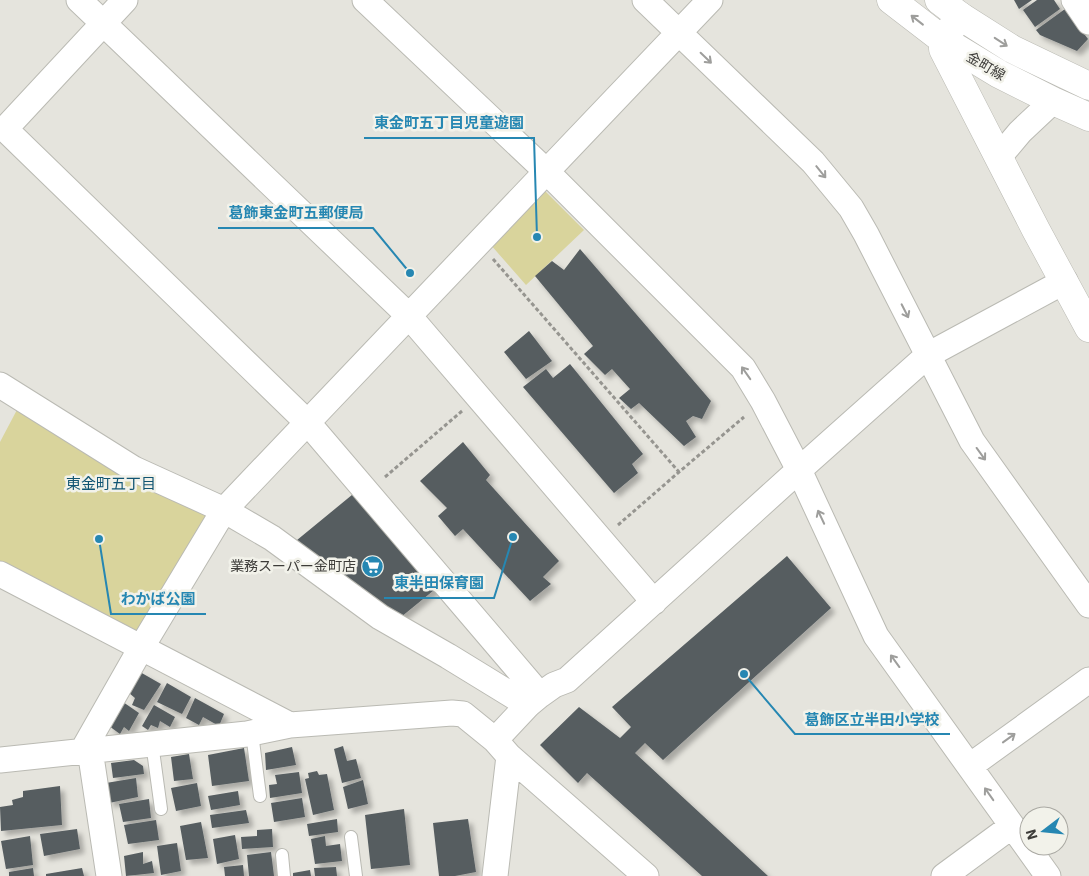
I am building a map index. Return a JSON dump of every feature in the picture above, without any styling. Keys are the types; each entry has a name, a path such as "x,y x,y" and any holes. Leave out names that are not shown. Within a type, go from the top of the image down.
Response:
{"main road":[{"name":"金町線","path":"891,0 943,40 999,74 1089,117"},
{"name":"金町線","path":"949,8 1012,49 1089,86"},
{"path":"949,8 943,49 1036,230 1089,328"}],"street":[{"path":"79,0 409,316 654,602"},
{"path":"125,0 2,131 308,423 367,492 534,700"},
{"path":"365,0 547,172 743,368 763,401 799,470 876,636 1048,876"},
{"path":"645,0 812,162 850,208 866,234 972,441 1089,605"},
{"path":"109,876 86,750 141,648 224,510 710,0"},
{"path":"1074,0 1089,22"},
{"path":"998,157 1020,132 1053,101"},
{"path":"495,876 502,748 534,700 554,684 567,680 928,356 1064,281"},
{"path":"0,385 134,469 224,510 272,538 380,617 448,656 534,700"},
{"path":"0,574 290,725"},
{"path":"970,766 1089,680"},
{"path":"0,760 252,733 290,725 452,713 463,714 646,876"},
{"path":"944,876 1012,826"}],"lane":[{"path":"252,733 260,796"},
{"path":"152,743 161,809"},
{"path":"351,837 356,876"},
{"path":"282,855 284,876"}],"path":[{"path":"478,242 679,472"},
{"path":"367,492 478,397"},
{"path":"600,540 763,401"}],"shaded area":[{"path":"544,190 584,230 526,285 490,244"},
{"path":"19,406 213,512 138,636 0,565 0,442"}],"building":[{"path":"1014,0 1032,0 1019,9"},
{"path":"1037,0 1054,0 1060,9 1035,27 1023,10"},
{"path":"1065,9 1088,39 1077,51 1040,35 1036,30"},
{"path":"580,249 711,401 702,419 693,416 686,421 696,437 684,446 639,403 631,409 619,398 630,389 612,369 605,375 584,354 593,346 535,276 552,261 564,270"},
{"path":"529,331 552,361 526,379 504,352"},
{"path":"570,364 643,454 632,464 638,473 614,493 523,387 546,369 553,378"},
{"path":"463,442 490,475 486,480 559,561 543,577 551,584 530,601 463,529 455,536 438,516 447,508 420,481"},
{"name":"業務スーパー金町店","path":"358,490 439,586 401,617 291,545"},
{"path":"787,556 831,608 663,760 645,743 635,753 768,876 702,876 587,773 578,783 540,745 579,707 620,738 631,727 612,707"},
{"path":"140,672 161,684 144,710 132,705 135,698 129,693"},
{"path":"167,683 191,697 182,714 157,702"},
{"path":"195,698 224,714 219,726 203,717 199,725 186,718"},
{"path":"123,702 139,713 129,731 124,727 120,734 109,726"},
{"path":"154,705 175,717 170,727 160,721 158,728 151,725 148,730 142,726"},
{"path":"343,746 347,761 356,759 361,778 342,783 334,749"},
{"path":"292,747 296,765 266,770 265,753"},
{"path":"244,748 249,781 212,786 208,755"},
{"path":"189,754 193,779 174,781 171,757"},
{"path":"134,760 143,766 144,774 113,778 111,763"},
{"path":"317,771 319,775 327,774 334,810 313,815 305,779 309,778 308,773"},
{"path":"299,772 302,793 270,798 269,785 277,784 275,775"},
{"path":"136,778 138,797 109,803 106,783"},
{"path":"363,780 368,804 348,809 343,787"},
{"path":"197,783 201,806 176,811 171,788"},
{"path":"60,786 62,825 1,831 0,807 13,805 12,800 23,797 23,791"},
{"path":"238,791 240,805 211,810 208,796"},
{"path":"302,798 305,817 274,822 271,803"},
{"path":"149,799 151,818 123,822 119,804"},
{"path":"404,809 410,865 371,869 365,815"},
{"path":"246,810 249,823 212,828 210,815"},
{"path":"337,819 338,832 309,836 307,824"},
{"path":"468,819 476,872 455,876 439,876 433,823"},
{"path":"156,820 159,840 128,844 124,825"},
{"path":"201,822 208,858 186,860 180,826"},
{"path":"77,829 80,849 44,856 40,834"},
{"path":"272,829 273,847 242,849 241,837 257,836 257,830"},
{"path":"235,835 239,859 217,864 213,839"},
{"path":"30,836 33,865 6,869 1,841"},
{"path":"325,836 326,846 340,844 342,861 315,864 311,839"},
{"path":"177,843 181,871 161,875 157,846"},
{"path":"143,852 143,864 152,861 154,873 126,876 124,856"},
{"path":"271,852 274,876 249,876 247,855"},
{"path":"243,865 244,876 225,876 224,867"},
{"path":"336,867 337,876 315,876 314,868"},
{"path":"33,868 34,876 9,876 9,872"},
{"path":"82,868 84,876 46,876 46,874"},
{"path":"310,870 311,876 293,876 293,873"}],"place":[{"name":"東金町五丁目児童遊園","path":"537,237"},
{"name":"葛飾東金町五郵便局","path":"410,273"},
{"name":"東半田保育園","path":"513,537"},
{"name":"わかば公園","path":"99,539"},
{"name":"業務スーパー金町店","path":"372,566"},
{"name":"葛飾区立半田小学校","path":"744,674"}],"district":[{"name":"東金町五丁目","path":"111,483"}]}
